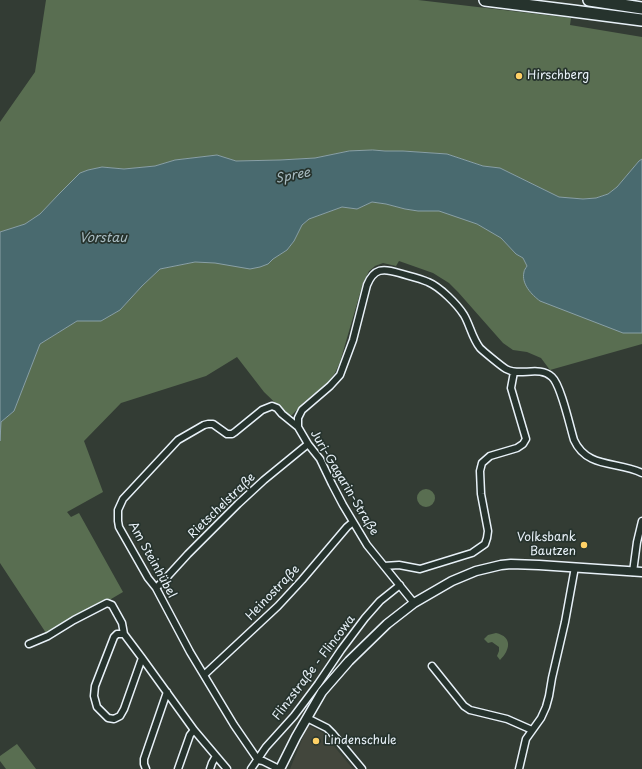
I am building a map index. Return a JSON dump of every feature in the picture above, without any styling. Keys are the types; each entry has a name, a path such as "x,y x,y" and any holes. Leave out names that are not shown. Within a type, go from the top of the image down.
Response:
{"highway":[{"path":"485,0 573,10 642,20"},
{"path":"589,0 642,8"}],"street":[{"name":"Juri-Gagarin-Straße","path":"414,603 367,545 353,522 320,460 298,427 297,422 300,414 302,410 330,386 340,375 353,340 367,285 370,277 377,271 393,271 430,282 440,289 463,313 480,348 505,368 514,372"},
{"path":"384,566 399,565 420,570 472,553 485,544 488,531 481,494 480,471 482,463 490,456 517,448 523,444 526,439 510,388 514,372 543,372 552,377 557,383 560,391 576,444 580,451 586,456 598,461 636,470 642,473"},
{"name":"Am Steinhübel","path":"258,760 234,725 190,652 156,588 148,578 119,527 118,516 123,498 178,440 204,425 213,424 227,434 232,434 262,410 272,406 277,408 298,427"},
{"name":"Rietschelstraße","path":"156,588 238,504 264,480 308,444"},
{"path":"633,572 637,542 642,521"},
{"name":"Heinostraße","path":"204,675 278,606 353,522"},
{"path":"258,760 279,769 322,692 349,661 387,624 414,603 452,581 471,572 511,564 642,572"},
{"path":"519,769 526,739 541,718 546,707 565,622 575,568"},
{"name":"Flinzstraße - Flincowa","path":"251,769 266,747 294,716 365,618 380,601 400,584"},
{"path":"29,644 48,636 74,620 107,603 112,605 122,623 124,634 194,730 227,769"},
{"path":"124,634 117,634 114,637 95,686 94,696 97,707 108,718 114,719 120,716 124,709 142,658"},
{"path":"432,666 464,706 470,710 507,719 532,730"},
{"path":"146,769 144,758 167,692"},
{"path":"307,718 327,728 362,769"},
{"path":"178,769 190,735 194,730"},
{"path":"210,769 216,756"}],"shaded area":[{"name":"Lindenschule","path":"308,725 323,733 353,769 290,769"}],"green space":[{"path":"46,0 418,0 571,18 570,25 642,37 642,159 617,187 608,194 596,198 583,199 559,197 500,168 483,166 447,154 403,151 349,151 315,158 236,161 217,155 175,160 155,166 124,169 102,167 80,173 40,214 25,224 0,232 0,122 35,72"},
{"path":"372,202 418,211 439,210 477,224 501,238 516,254 523,258 527,266 524,272 623,333 642,333 642,344 550,370 541,358 527,352 513,350 503,343 449,283 433,273 399,261 396,266 383,263 375,266 369,271 363,283 340,362 335,373 327,383 303,403 292,415 289,416 264,392 237,357 206,376 121,403 84,441 103,492 67,512 71,517 79,513 123,592 48,636 0,563 1,422 14,411 40,344 77,321 101,321 120,310 160,269 195,262 268,264 287,250 294,241 302,225 309,219 342,207 357,209"},
{"path":"426,489 430,490 434,494 434,502 430,506 426,507 422,506 418,502 417,498 418,494 422,490"},
{"path":"496,633 505,638 508,644 506,652 500,660 497,656 499,647 492,642 488,643 484,639 488,635"},
{"path":"17,744 36,769 6,769 0,761 0,756"}],"water":[{"name":"Vorstau","path":"373,150 447,154 483,166 500,168 559,197 583,199 596,198 608,194 617,187 642,159 642,333 623,333 540,301 534,296 524,281 524,270 527,266 523,258 516,254 501,238 477,224 439,211 418,211 372,202 357,209 342,207 309,219 302,225 294,241 287,250 268,264 250,269 215,263 195,262 160,269 120,310 101,321 77,321 40,344 14,411 1,422 0,441 0,232 25,224 40,214 80,173 88,170 102,167 124,169 155,166 175,160 217,155 236,161 280,160 315,158 349,151"}],"place":[{"name":"Hirschberg","path":"519,76"},
{"name":"Volksbank Bautzen","path":"584,545"},
{"name":"Lindenschule","path":"316,741"}],"water label":[{"name":"Spree","path":"293,176"}]}
